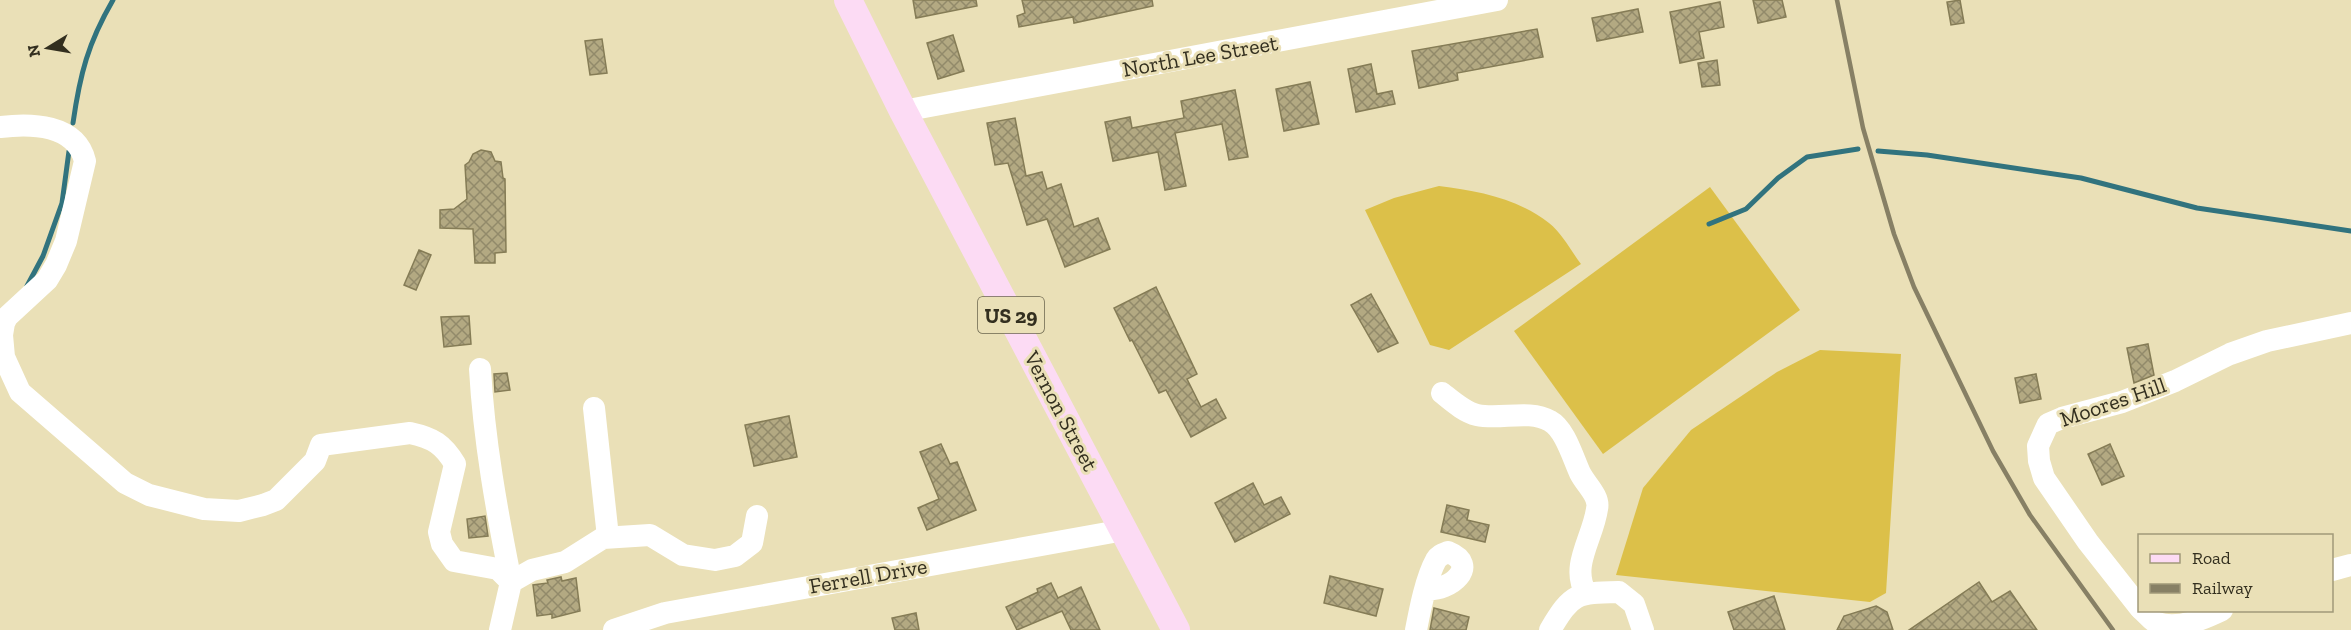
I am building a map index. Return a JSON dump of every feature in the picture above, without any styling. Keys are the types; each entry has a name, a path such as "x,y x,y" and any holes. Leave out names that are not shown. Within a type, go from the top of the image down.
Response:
{"main road":[{"name":"Vernon Street","path":"848,0 903,111 1176,630"}],"street":[{"name":"North Lee Street","path":"903,111 1497,0"},
{"path":"0,127 22,124 53,129 73,138 82,149 85,161 66,242 56,265 47,280 7,317 4,323 2,335 4,357 21,392 125,483 149,495 204,509 239,511 276,500 315,461 321,444 410,433 421,435 439,443 455,464 439,532 446,552 454,561 498,569 511,582"},
{"name":"Moores Hill","path":"2138,605 2088,542 2044,478 2038,446 2048,424 2122,402 2258,344 2351,323"},
{"path":"480,369 482,408 511,582 500,630"},
{"path":"1442,393 1458,406 1476,415 1535,416 1552,422 1561,433 1580,474 1595,496 1598,507 1580,568 1580,582 1586,593"},
{"path":"594,408 609,537"},
{"path":"511,582 532,570 565,562 603,538 609,537 650,535 683,555 715,560 735,556 752,543 757,516"},
{"name":"Ferrell Drive","path":"614,630 665,613 1124,530"},
{"path":"2333,570 2351,565"},
{"path":"1416,630 1426,589"},
{"path":"1550,630 1566,605 1586,593 1619,592 1634,604 1643,630"},
{"name":"Moores Hill","path":"2144,612 2157,623 2175,626 2191,625 2218,612"}],"shaded area":[{"path":"1439,186 1497,197 1537,214 1558,232 1581,264 1449,350 1430,345 1365,210 1394,198"},
{"path":"1710,187 1800,310 1603,454 1514,331"},
{"path":"1820,350 1901,354 1886,593 1870,602 1616,575 1643,488 1691,430 1777,372"}],"building":[{"path":"913,0 976,0 977,6 916,18"},
{"path":"1022,0 1152,0 1153,6 1074,23 1073,17 1019,27 1017,16 1025,13"},
{"path":"1753,0 1782,0 1786,17 1758,23"},
{"path":"1960,0 1964,23 1951,25 1947,2"},
{"path":"1720,2 1724,27 1699,32 1704,58 1680,63 1670,12"},
{"path":"1638,9 1643,32 1597,41 1592,18"},
{"path":"1537,29 1543,57 1457,73 1458,80 1419,88 1412,51"},
{"path":"953,35 964,71 938,79 927,43"},
{"path":"602,39 607,73 590,75 585,41"},
{"path":"1717,60 1720,85 1702,87 1698,63"},
{"path":"1371,64 1377,94 1392,91 1395,104 1356,112 1348,69"},
{"path":"1310,82 1319,124 1284,131 1276,89"},
{"path":"1235,90 1248,157 1229,160 1222,124 1175,133 1186,186 1165,190 1158,152 1113,161 1105,122 1130,117 1132,128 1184,118 1181,101"},
{"path":"1015,118 1026,176 1042,172 1047,189 1061,184 1074,227 1098,218 1110,249 1065,267 1047,219 1027,225 1008,163 995,165 987,123"},
{"path":"481,150 491,152 495,161 501,162 505,179 506,252 495,253 495,263 475,263 473,229 440,228 440,210 454,209 467,199 465,165 473,154"},
{"path":"419,250 431,255 416,290 404,285"},
{"path":"1156,287 1197,374 1187,379 1201,407 1216,399 1226,418 1191,437 1166,390 1159,393 1114,308"},
{"path":"1371,294 1398,343 1378,352 1351,305"},
{"path":"469,316 471,344 444,347 441,317"},
{"path":"2148,344 2154,375 2134,383 2127,348"},
{"path":"507,373 510,390 495,392 494,374"},
{"path":"2036,374 2041,399 2020,403 2015,378"},
{"path":"789,416 797,457 754,466 745,425"},
{"path":"941,444 950,464 957,462 976,510 927,530 918,508 939,499 920,452"},
{"path":"2110,444 2124,476 2102,485 2088,454"},
{"path":"1253,483 1264,505 1281,497 1290,514 1235,542 1215,503"},
{"path":"1447,505 1469,510 1467,520 1489,525 1485,542 1441,532"},
{"path":"485,516 488,536 469,538 467,519"},
{"path":"1330,576 1383,589 1376,616 1324,603"},
{"path":"561,577 562,581 576,578 580,611 552,618 552,614 537,616 533,585 548,583 547,580"},
{"path":"1979,582 1992,602 2010,591 2037,630 1909,630"},
{"path":"1051,583 1058,598 1081,587 1100,630 1071,630 1062,611 1017,630 1006,607 1038,592 1037,589"},
{"path":"1774,596 1785,630 1734,630 1728,612"},
{"path":"1876,606 1887,612 1893,630 1837,630 1844,616"},
{"path":"1434,608 1469,617 1466,630 1430,630"},
{"path":"916,613 919,630 895,630 892,618"}],"waterway":[{"path":"73,123 86,59 97,30 113,0"},
{"path":"1709,224 1746,209 1778,178 1807,157 1858,149"},
{"path":"27,286 43,256 62,203 69,151"},
{"path":"1878,151 1927,155 2081,178 2197,208 2351,231"}],"railway":[{"path":"1837,0 1863,128 1894,234 1914,287 1993,451 2030,515 2113,630"}]}
